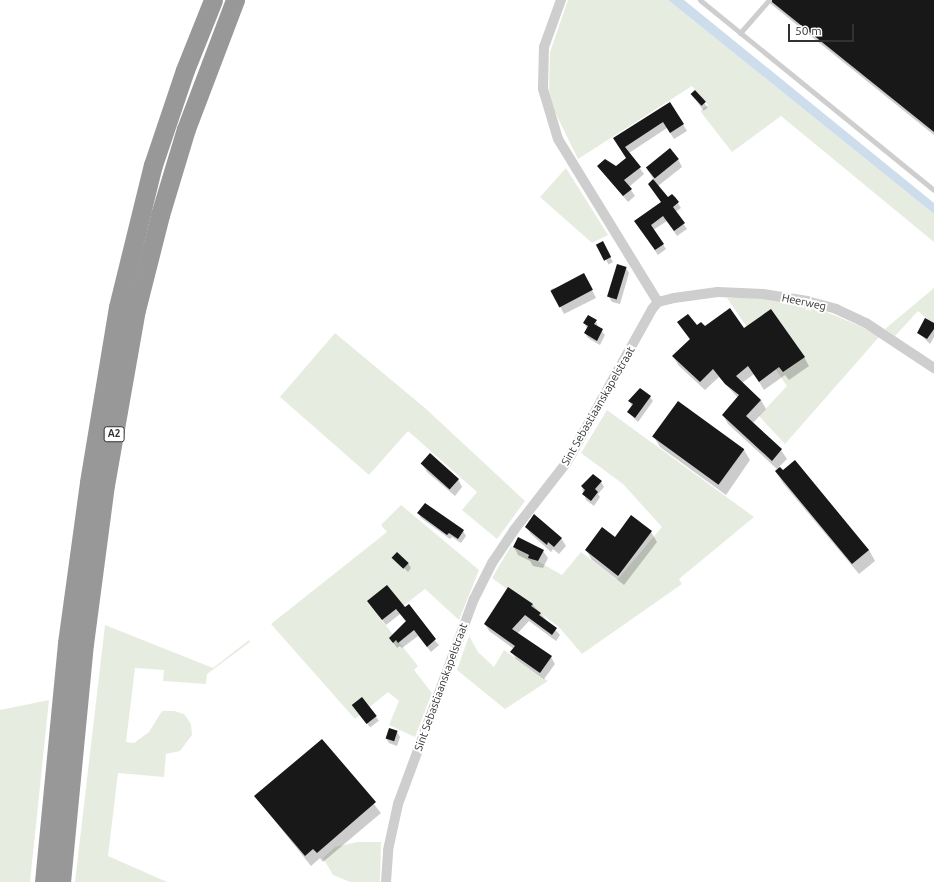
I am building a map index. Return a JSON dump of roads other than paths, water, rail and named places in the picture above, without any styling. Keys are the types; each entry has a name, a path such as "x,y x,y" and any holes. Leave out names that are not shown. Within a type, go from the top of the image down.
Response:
{"highway":[{"name":"A2","path":"44,882 67,643 89,482 127,259 153,165 185,70 213,0"},
{"name":"A2","path":"61,882 86,629 105,485 136,310 160,215 186,129 235,0"}],"street":[{"path":"561,0 544,47 543,89 558,139 658,302"},
{"name":"Heerweg","path":"658,302 674,298 718,292 763,294 807,301 836,308 866,323 934,368"},
{"name":"Sint Sebastiaanskapelstraat","path":"386,882 388,850 398,804 474,599 492,563 514,530 568,462 652,309 658,302"}],"lane":[{"path":"700,0 934,190"},
{"path":"740,33 768,1"}],"water":[{"path":"668,0 684,0 934,203 934,214"}]}
